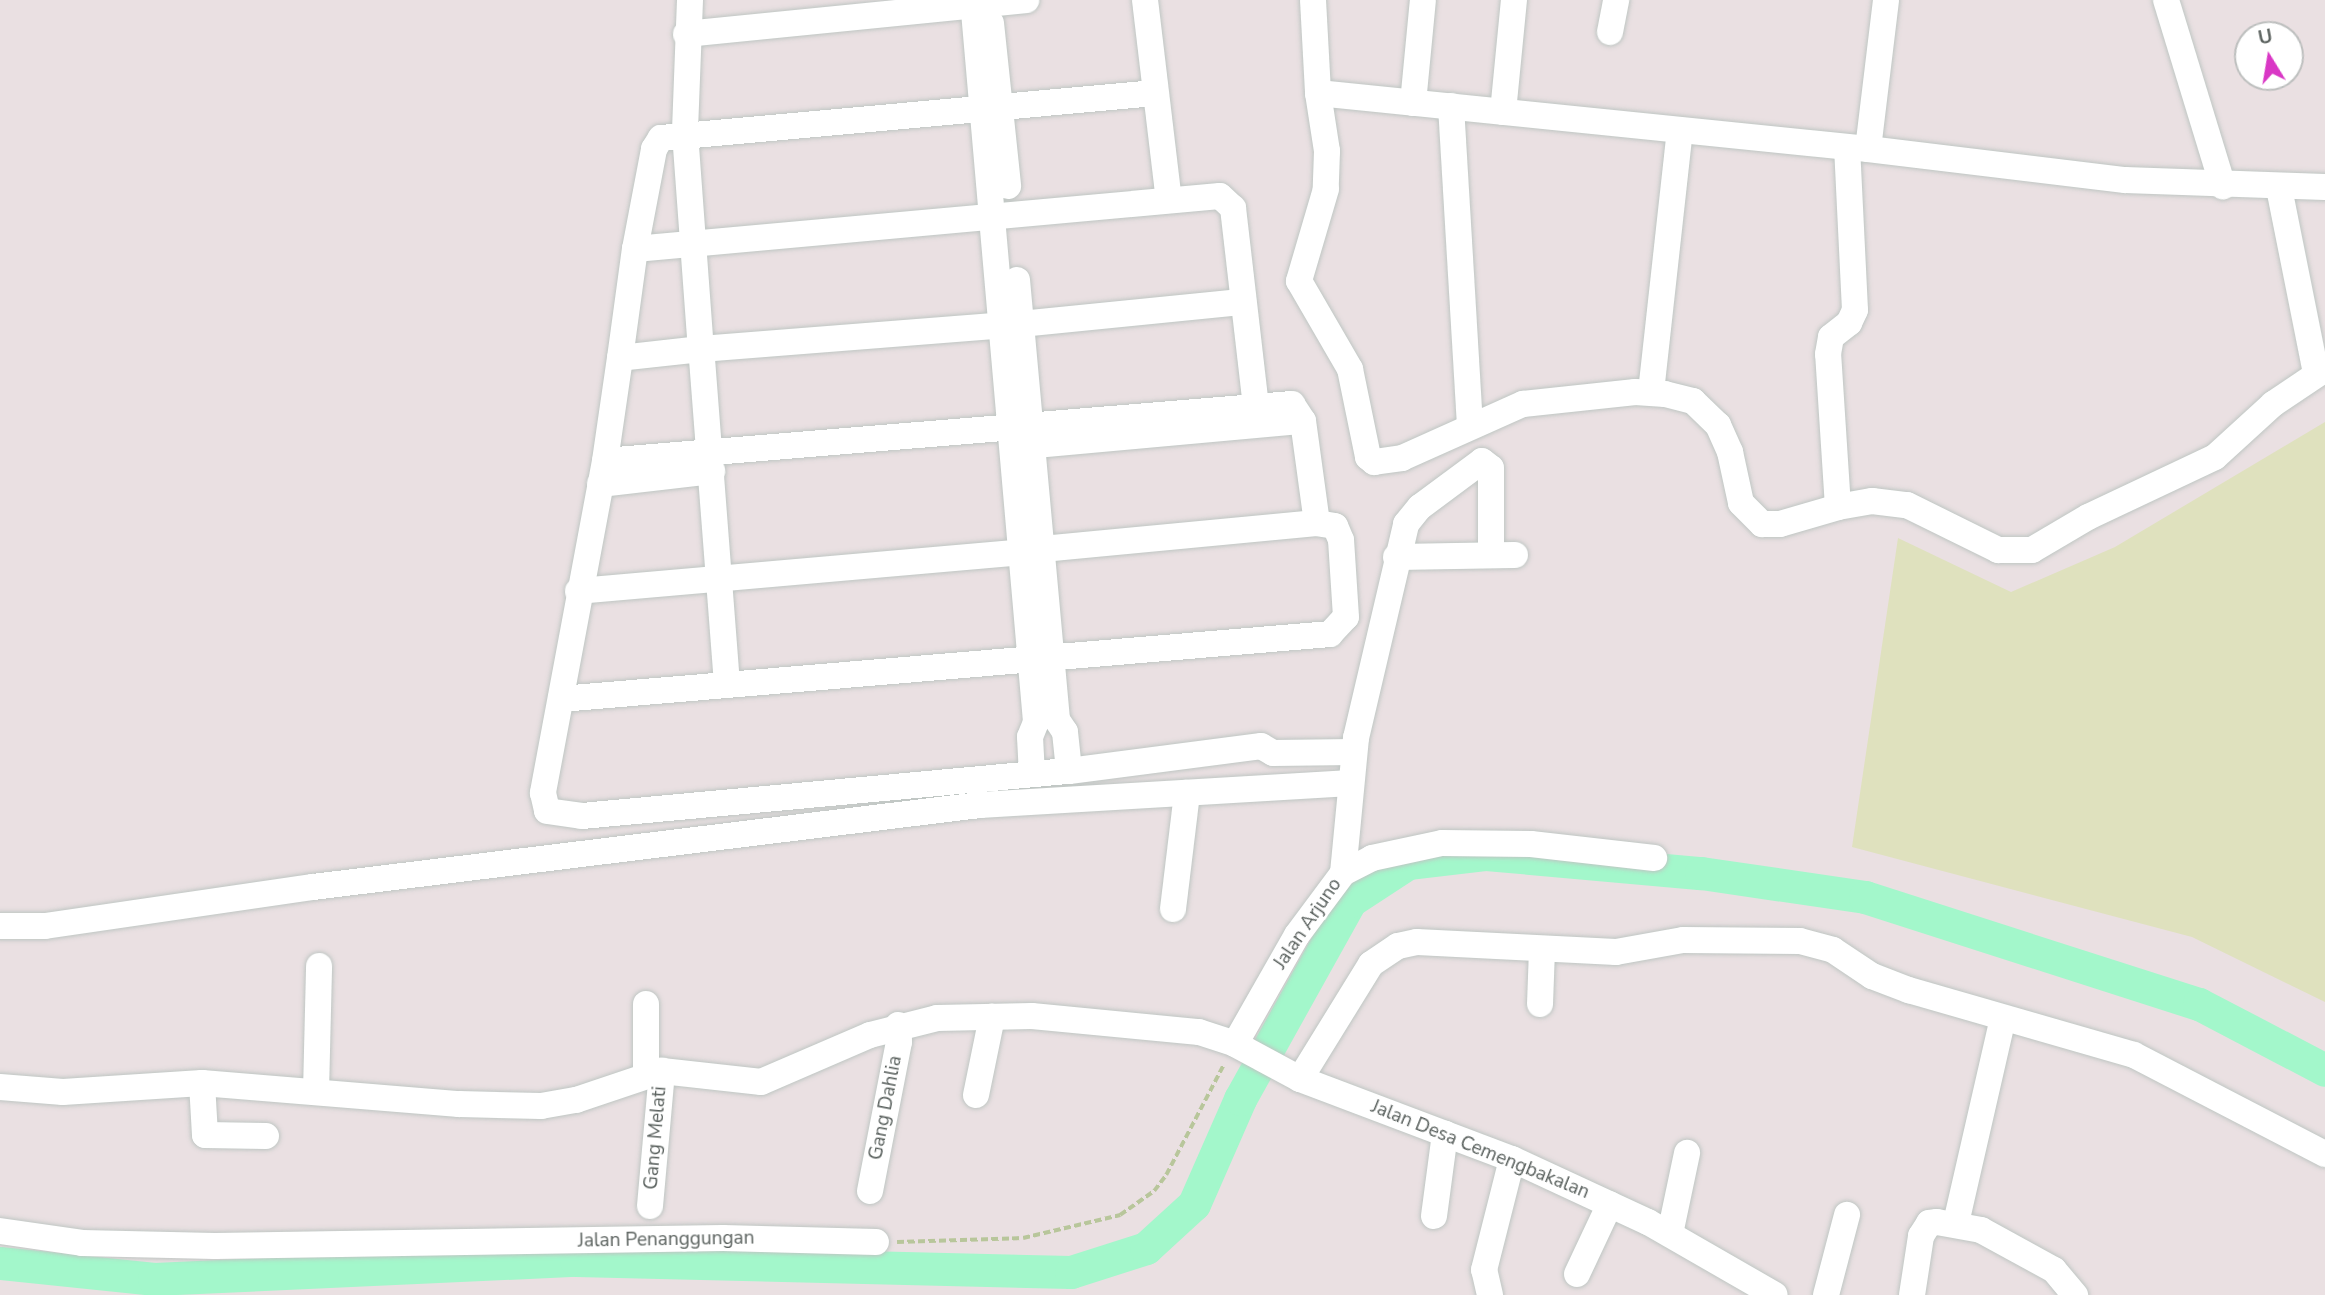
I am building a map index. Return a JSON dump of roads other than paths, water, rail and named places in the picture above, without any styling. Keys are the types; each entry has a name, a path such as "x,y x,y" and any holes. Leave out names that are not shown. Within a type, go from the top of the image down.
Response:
{"street":[{"path":"690,0 686,34 685,133 727,684"},
{"path":"686,34 1026,0"},
{"path":"1145,0 1153,93 1169,200"},
{"path":"1313,0 1318,93 1327,151 1326,189 1299,281 1350,369 1364,449 1374,462 1386,462 1432,446 1470,424 1523,404 1651,392 1693,401 1718,425 1741,503 1753,520 1780,524 1838,507 1872,502 1907,505 1998,550 2032,550 2088,517 2215,457 2320,371 2279,188"},
{"path":"1413,103 1423,0"},
{"path":"1503,112 1514,0"},
{"path":"1610,33 1616,0"},
{"path":"1838,507 1828,354 1831,337 1849,323 1855,310 1858,148 1886,0"},
{"path":"2166,0 2223,187"},
{"path":"980,3 1003,218 1047,721"},
{"path":"1153,93 992,109 685,133 661,138 654,149 635,249 603,473 578,591 543,793 547,811 557,816 1069,771 1261,746 1273,753 1355,745"},
{"path":"1318,93 1858,148 2124,180 2223,187 2325,187"},
{"path":"1451,106 1470,424"},
{"path":"1651,392 1680,131"},
{"path":"635,249 1003,218 1169,200 1228,199 1233,208 1256,407"},
{"path":"620,358 701,349 1012,325 1243,302"},
{"path":"1022,438 1292,404 1303,421 1317,523"},
{"path":"603,473 1022,438 1303,421"},
{"name":"Jalan Arjuno","path":"1239,1046 1297,935 1343,873 1355,745 1396,557 1410,516 1482,460 1491,468 1503,554 1396,557"},
{"path":"561,699 1330,634 1346,617 1341,540 1335,526 1317,523 578,591"},
{"path":"1047,721 1065,732 1069,771"},
{"path":"1032,774 1030,737 1047,721"},
{"path":"0,926 45,926 313,887 980,805 1350,783"},
{"path":"1173,909 1187,793"},
{"path":"1343,873 1372,858 1442,843 1531,844 1654,858"},
{"path":"1296,1077 1371,964 1382,954 1417,942 1616,952 1682,940 1800,941 1833,950 1872,976 2003,1018 2134,1055 2325,1154"},
{"path":"1540,1004 1542,949"},
{"path":"316,1092 319,966"},
{"name":"Gang Melati","path":"646,1004 654,1072 650,1206"},
{"name":"Jalan Desa Cemengbakalan","path":"654,1072 761,1082 898,1025 937,1017 1032,1016 1177,1029 1239,1046 1296,1077 1512,1159 1670,1234 1775,1295"},
{"path":"976,1095 992,1017"},
{"path":"1956,1223 2003,1018"},
{"name":"Gang Dahlia","path":"870,1191 900,1042 898,1025"},
{"path":"0,1087 63,1092 202,1083 541,1106 576,1100 654,1072"},
{"path":"202,1083 205,1135 266,1136"},
{"path":"1434,1216 1445,1134"},
{"path":"1670,1234 1687,1153"},
{"path":"1490,1295 1484,1270 1512,1159"},
{"path":"1577,1274 1609,1204"},
{"path":"1826,1295 1847,1214"},
{"path":"1912,1295 1924,1228 1937,1222 1956,1223 1981,1230 2054,1270 2075,1295"},
{"name":"Jalan Penanggungan","path":"0,1231 82,1243 215,1246 723,1238 876,1242"}],"waterway":[{"path":"0,1263 154,1279 576,1260 1071,1272 1146,1248 1194,1204 1240,1099 1350,901 1408,863 1486,854 1701,873 1865,897 2199,1004 2325,1070"}]}
